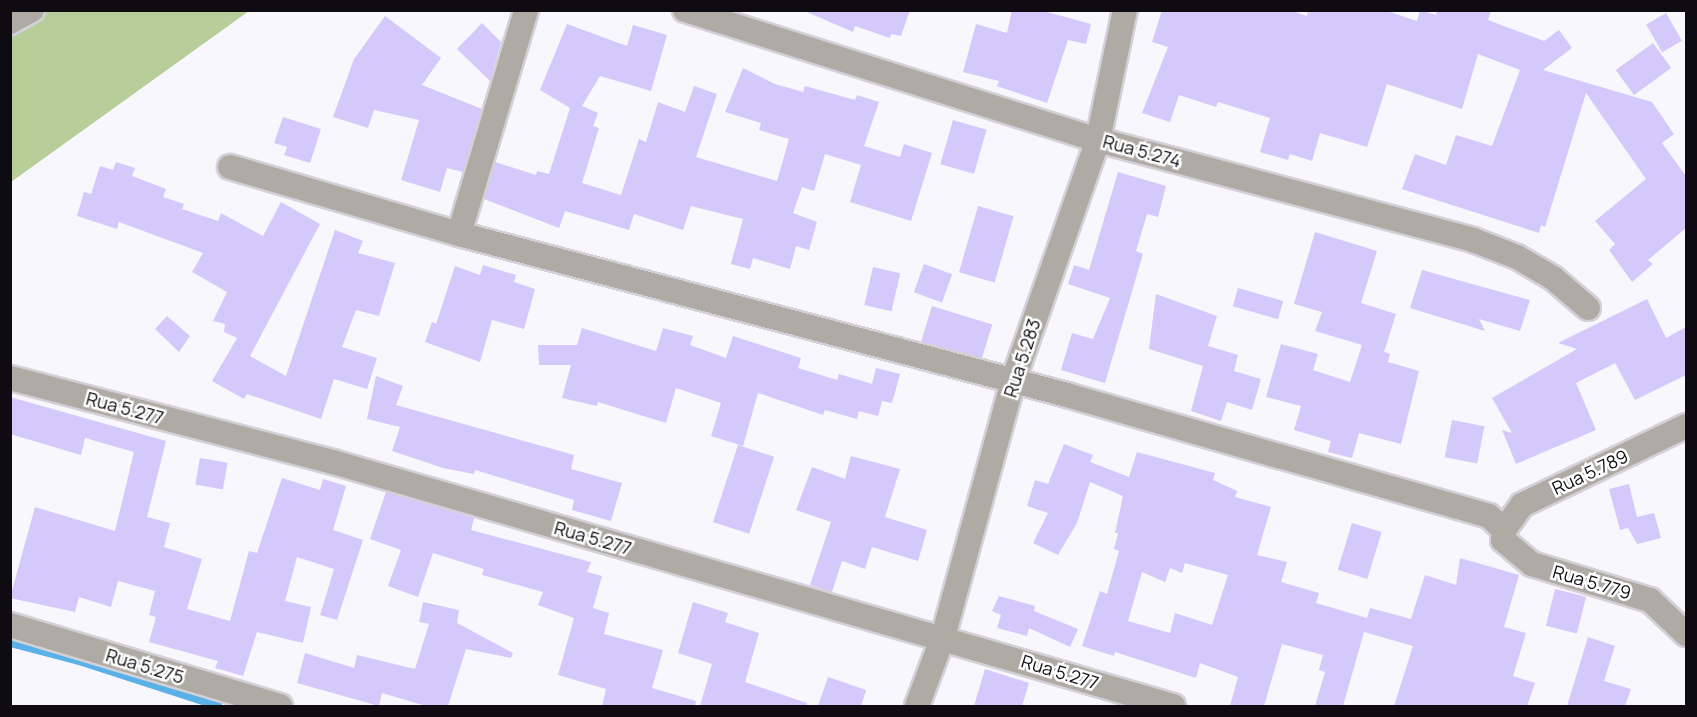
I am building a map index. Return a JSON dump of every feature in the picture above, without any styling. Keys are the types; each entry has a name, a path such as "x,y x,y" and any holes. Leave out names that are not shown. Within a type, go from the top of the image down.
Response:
{"street":[{"path":"10,22 32,10"},
{"path":"459,234 526,10"},
{"name":"Rua 5.274","path":"685,10 1098,140 1473,240 1517,256 1553,278 1588,308"},
{"name":"Rua 5.283","path":"918,706 943,637 1013,381 1098,140 1125,10"},
{"path":"230,167 459,234 1013,381 1470,510 1489,516 1504,530"},
{"name":"Rua 5.277","path":"10,378 333,462 789,597 943,637 1173,706"},
{"name":"Rua 5.789","path":"1504,530 1522,505 1686,426"},
{"name":"Rua 5.779","path":"1504,530 1503,540 1532,564 1650,600 1686,634"},
{"name":"Rua 5.275","path":"10,625 280,706"}],"green space":[{"path":"11,11 249,11 11,182"}],"building":[{"path":"802,10 910,10 901,36 891,34 890,38 855,26 853,32"},
{"path":"1012,10 1040,10 1091,24 1086,44 1068,40 1047,103 997,86 999,81 963,72 976,24 1007,33"},
{"path":"1162,10 1289,10 1307,16 1308,10 1384,10 1417,21 1420,10 1436,15 1437,10 1491,10 1488,20 1544,41 1559,30 1572,48 1543,70 1652,102 1674,134 1662,143 1686,176 1686,228 1648,260 1653,264 1632,282 1609,250 1615,244 1595,221 1646,179 1586,93 1545,227 1541,225 1539,233 1402,189 1415,154 1446,165 1456,135 1492,146 1520,70 1478,54 1462,109 1387,84 1367,147 1320,133 1312,161 1290,154 1288,160 1260,152 1270,118 1218,102 1216,107 1179,95 1170,122 1142,113 1168,47 1152,42"},
{"path":"1666,13 1682,41 1662,52 1646,24"},
{"path":"385,16 441,58 422,85 482,109 463,172 447,168 440,192 401,180 419,120 374,110 368,128 333,117 354,59"},
{"path":"482,23 501,42 490,81 457,49"},
{"path":"567,24 627,46 633,25 667,35 651,91 600,76 582,106 598,113 593,126 599,128 582,183 621,195 639,139 646,142 658,102 685,112 694,86 717,94 696,157 777,181 789,139 759,130 761,123 725,112 743,68 775,84 803,92 805,86 855,100 857,95 879,102 864,146 900,157 904,144 932,153 911,221 850,202 861,165 825,154 814,191 802,187 793,213 817,222 809,250 796,246 790,269 753,258 750,269 731,264 743,219 691,206 683,230 634,214 629,230 565,211 559,228 484,199 495,162 536,175 537,171 549,174 570,108 540,90"},
{"path":"1653,43 1671,68 1634,95 1616,70"},
{"path":"283,117 321,129 310,163 284,155 287,147 274,143"},
{"path":"953,120 987,130 974,174 940,164"},
{"path":"116,162 135,168 132,176 166,189 163,197 184,204 182,209 218,221 221,213 263,236 281,202 320,224 250,356 286,376 335,230 363,241 358,253 395,263 379,316 356,310 342,347 377,358 367,389 334,379 321,419 247,394 244,399 212,381 237,338 224,332 225,324 213,321 227,292 192,272 203,253 119,222 117,229 77,216 84,192 91,194 100,166 113,170"},
{"path":"1118,172 1166,186 1158,217 1147,214 1136,251 1143,254 1105,383 1061,370 1072,333 1093,339 1110,298 1068,284 1074,265 1089,270"},
{"path":"978,206 1014,216 995,283 959,272"},
{"path":"1315,232 1377,251 1361,303 1396,314 1384,352 1390,354 1388,362 1419,371 1401,444 1359,433 1352,458 1328,452 1331,441 1294,430 1301,406 1266,397 1281,344 1318,354 1313,370 1350,382 1362,345 1315,331 1322,312 1294,304"},
{"path":"924,264 952,274 942,302 914,292"},
{"path":"483,265 516,275 514,282 535,289 524,329 492,320 480,362 425,342 432,322 436,324 455,266 480,275"},
{"path":"873,267 900,273 892,311 864,305"},
{"path":"1422,270 1530,300 1520,331 1479,319 1485,331 1410,308"},
{"path":"1238,288 1283,301 1278,319 1233,306"},
{"path":"1156,294 1217,316 1208,346 1238,355 1234,371 1261,379 1252,410 1227,402 1221,421 1191,411 1203,366 1149,349"},
{"path":"1647,299 1666,338 1686,327 1686,375 1635,400 1615,363 1576,383 1596,430 1516,464 1502,430 1512,433 1492,398 1577,349 1558,343"},
{"path":"932,306 992,324 981,360 921,341"},
{"path":"167,316 190,336 179,352 155,329"},
{"path":"582,328 656,351 663,328 693,336 690,345 726,358 733,336 801,358 798,368 837,380 839,374 872,384 876,368 900,374 892,403 882,401 878,416 859,411 857,419 825,410 823,415 758,393 743,446 711,436 721,403 676,388 666,423 598,402 597,406 562,398 571,365 539,365 538,345 577,345"},
{"path":"376,376 403,386 396,405 574,455 571,469 622,483 611,521 572,510 574,500 475,470 474,474 443,468 392,451 400,427 367,419"},
{"path":"10,397 166,441 147,517 170,523 164,547 202,559 187,609 230,621 249,551 257,553 282,478 320,490 323,479 346,486 333,530 363,540 337,620 320,615 334,569 297,557 285,601 311,607 303,643 257,632 243,676 215,668 218,661 149,642 156,617 149,615 155,591 118,581 111,607 79,597 75,612 10,598 35,507 115,531 134,452 85,438 81,455 10,434"},
{"path":"1452,420 1484,426 1477,464 1445,457"},
{"path":"1064,444 1093,455 1090,462 1129,477 1137,452 1215,473 1213,480 1237,491 1235,497 1271,507 1257,555 1287,562 1281,582 1319,593 1316,603 1367,618 1370,608 1411,619 1425,575 1456,585 1460,558 1519,575 1504,627 1526,633 1513,676 1535,683 1527,706 1394,706 1413,646 1364,632 1343,706 1315,706 1325,672 1319,670 1323,655 1282,644 1264,706 1230,706 1238,677 1200,663 1196,678 1115,652 1114,656 1082,646 1100,591 1107,594 1119,551 1114,549 1118,533 1115,533 1123,496 1090,482 1077,523 1058,555 1033,543 1048,513 1027,506 1035,480 1048,484","holes":["1185,563 1228,575 1212,625 1175,613 1170,633 1128,621 1142,572 1165,582 1170,568 1182,573"]},
{"path":"738,445 774,457 749,534 713,522"},
{"path":"851,456 900,469 885,517 927,530 918,561 872,547 865,569 842,561 832,592 810,585 831,522 796,510 812,467 845,479"},
{"path":"200,458 228,463 223,489 195,485"},
{"path":"1629,484 1637,517 1654,513 1661,538 1637,544 1628,528 1620,530 1609,489"},
{"path":"386,492 474,518 471,530 591,562 587,572 602,576 593,608 609,613 604,634 663,650 652,688 696,701 695,706 602,706 606,689 558,675 574,618 538,605 543,592 482,575 484,569 433,553 418,597 388,586 401,550 370,539"},
{"path":"1352,523 1382,532 1367,579 1338,570"},
{"path":"1555,589 1586,597 1577,634 1546,626"},
{"path":"999,596 1035,606 1034,611 1078,629 1070,647 1029,628 1027,636 997,628 1001,615 992,611"},
{"path":"423,602 459,610 457,623 513,653 511,658 466,649 448,706 426,706 382,693 379,706 297,683 305,653 354,668 357,655 415,669 429,624 419,622"},
{"path":"693,602 728,613 725,622 759,633 745,682 807,703 806,706 700,706 712,664 678,653"},
{"path":"1588,637 1615,646 1604,681 1631,689 1625,706 1567,706"},
{"path":"985,669 1029,683 1022,706 974,706"},
{"path":"828,677 866,690 861,706 818,706"}],"waterway":[{"path":"10,643 79,661 218,706"}]}
